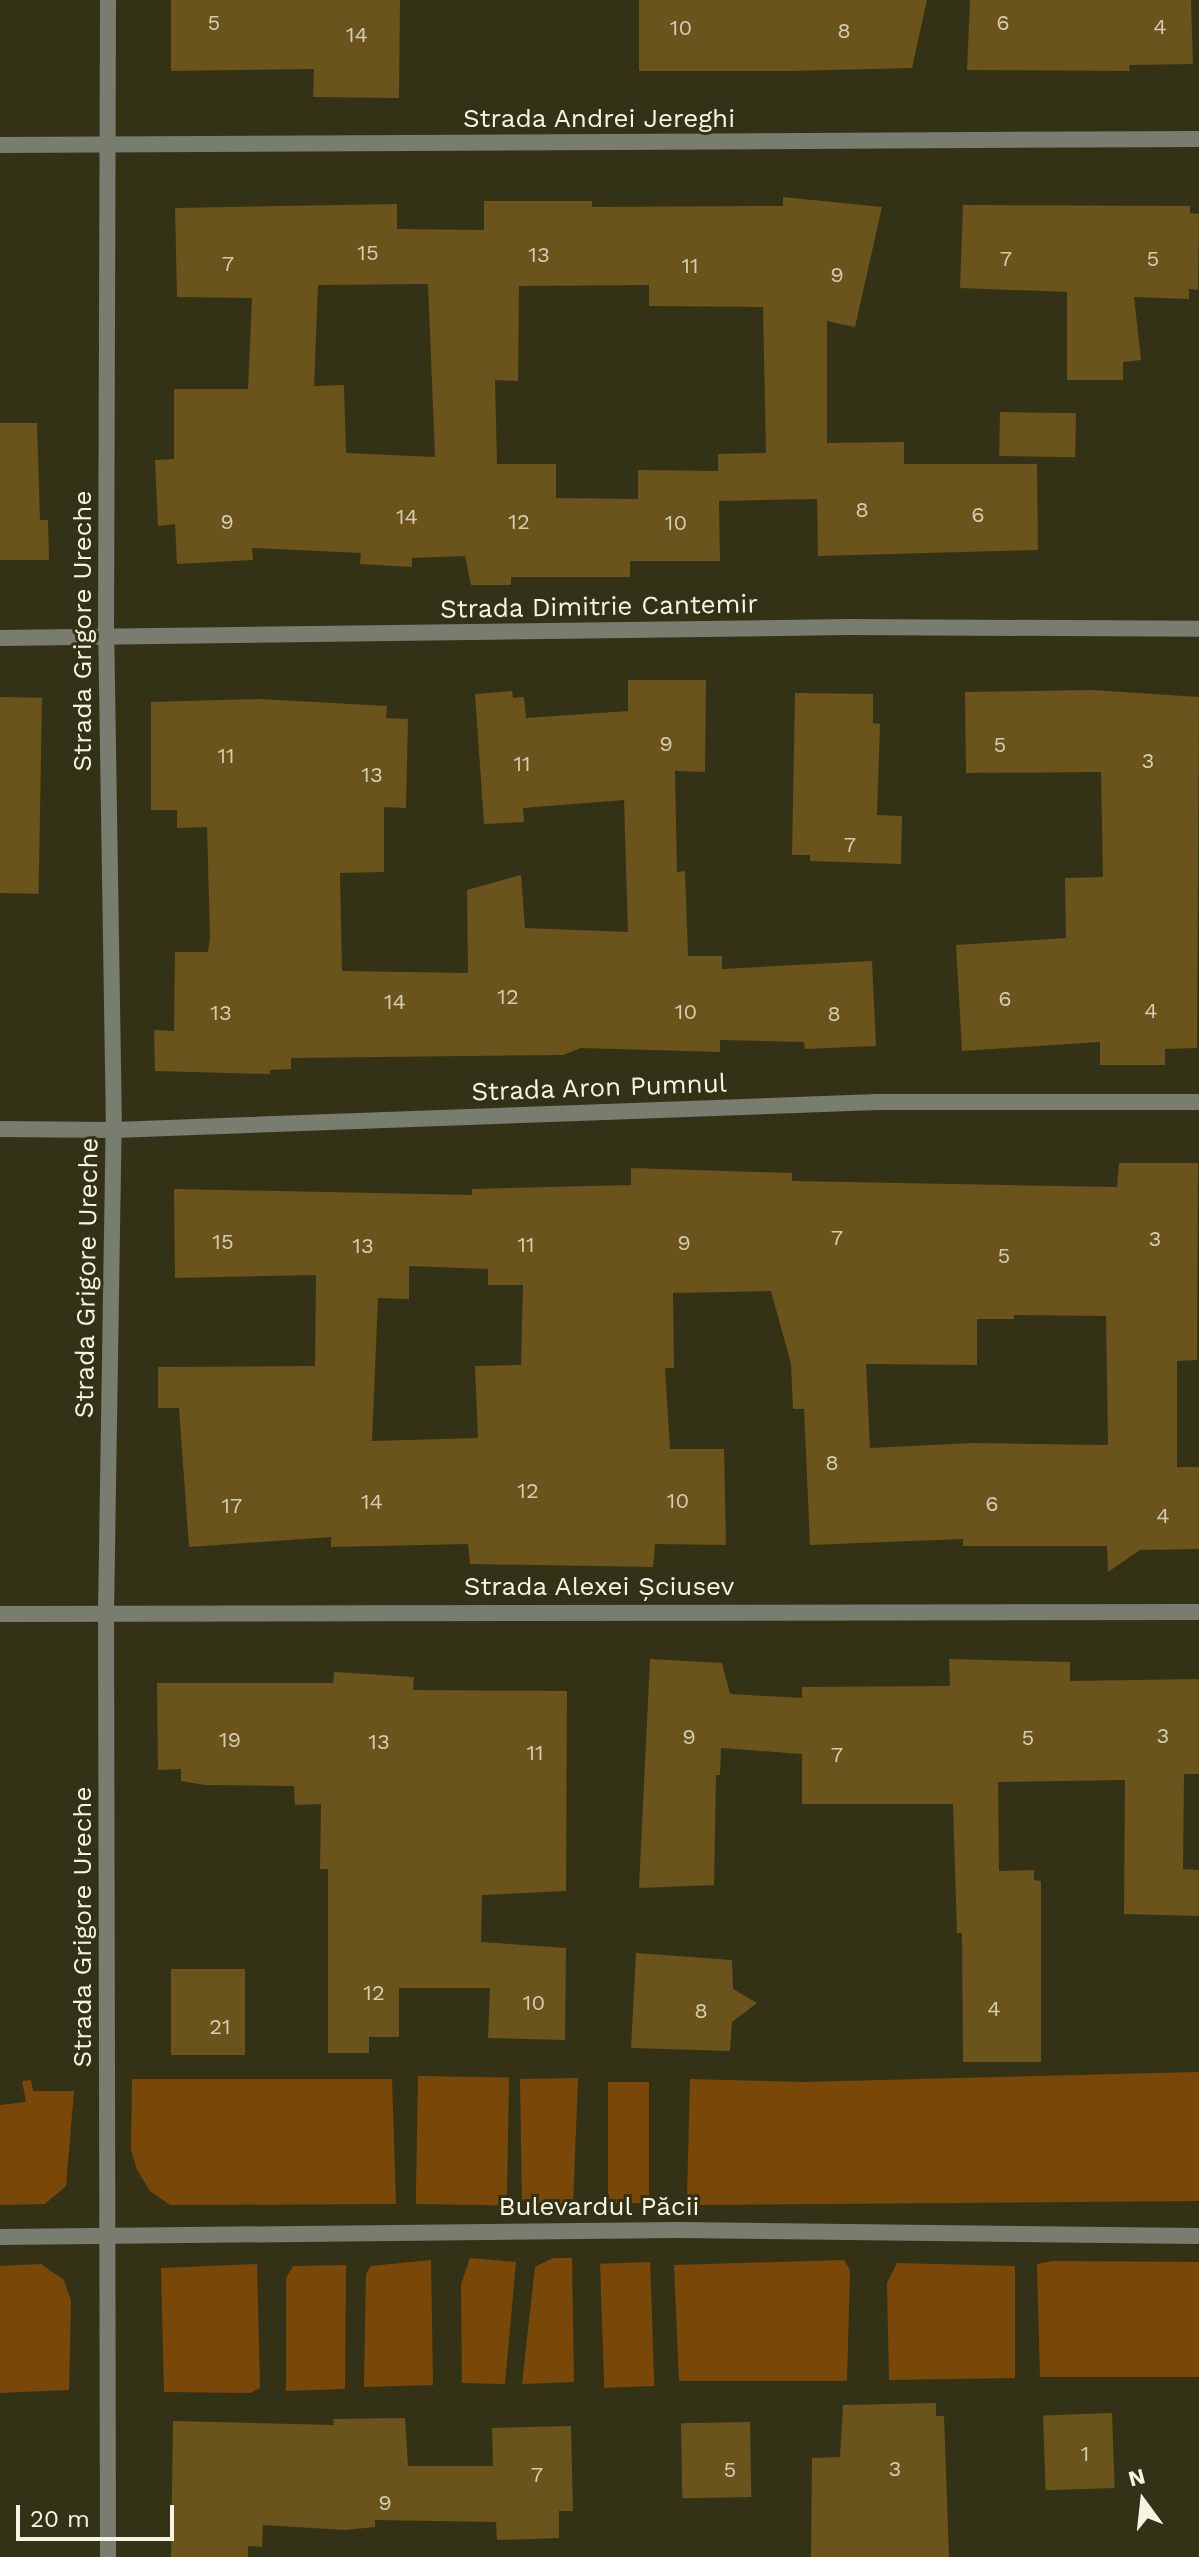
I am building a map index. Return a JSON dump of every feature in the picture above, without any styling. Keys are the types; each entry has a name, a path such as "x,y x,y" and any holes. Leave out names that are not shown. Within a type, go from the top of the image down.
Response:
{"street":[{"name":"Strada Grigore Ureche","path":"108,0 106,638 114,1130 106,1614 108,2557"},
{"name":"Strada Andrei Jereghi","path":"0,145 1199,139"},
{"name":"Strada Dimitrie Cantemir","path":"0,638 849,627 1199,629"},
{"name":"Strada Aron Pumnul","path":"0,1129 114,1130 877,1102 1199,1102"},
{"name":"Strada Alexei Șciusev","path":"0,1614 909,1608 1199,1612"},
{"name":"Bulevardul Păcii","path":"0,2237 679,2230 1199,2236"}],"shaded area":[{"path":"1199,2072 1199,2201 690,2205 687,2197 690,2079 802,2082"},
{"path":"418,2076 509,2078 507,2206 416,2204"},
{"path":"578,2078 573,2205 522,2201 520,2079"},
{"path":"132,2079 392,2079 396,2204 170,2205 150,2191 137,2170 131,2150"},
{"path":"31,2080 33,2091 74,2091 66,2186 45,2204 0,2205 0,2105 26,2102 22,2081"},
{"path":"608,2082 649,2082 649,2203 608,2203"},
{"path":"470,2258 516,2262 505,2384 462,2383 461,2284"},
{"path":"553,2258 572,2258 574,2382 522,2384 535,2267"},
{"path":"431,2260 433,2385 364,2387 366,2274 371,2266"},
{"path":"844,2260 850,2270 847,2381 679,2381 674,2265"},
{"path":"1052,2261 1199,2262 1199,2377 1040,2377 1037,2264"},
{"path":"650,2262 654,2386 604,2388 600,2264"},
{"path":"897,2263 1015,2266 1015,2378 889,2380 887,2283"},
{"path":"41,2264 64,2280 71,2301 69,2390 0,2393 0,2266"},
{"path":"257,2264 260,2388 250,2393 164,2392 161,2268"},
{"path":"346,2265 345,2389 286,2391 286,2278 293,2266"}],"building":[{"path":"171,0 400,0 399,98 313,97 314,69 171,71"},
{"path":"639,0 927,0 912,68 639,71"},
{"path":"970,0 1191,0 1193,64 1129,65 1130,71 967,70"},
{"path":"783,197 882,207 855,327 827,321 827,443 904,442 904,464 1037,464 1038,550 818,556 817,499 719,501 720,561 630,561 630,577 511,577 511,585 471,585 465,556 412,558 412,567 360,564 361,553 252,548 253,560 177,564 175,524 158,526 155,460 174,459 174,389 248,389 252,298 177,297 175,208 397,204 397,229 484,230 484,201 592,201 592,207 783,206","holes":["428,284 435,457 346,453 344,385 314,386 318,285","649,285 649,306 763,307 766,453 718,454 718,471 638,470 638,499 556,498 556,464 497,464 495,380 518,381 519,286"]},
{"path":"963,205 1190,206 1190,213 1199,214 1198,290 1189,289 1189,299 1134,297 1141,360 1123,362 1123,380 1067,380 1067,292 960,288"},
{"path":"1000,412 1076,413 1075,457 999,456"},
{"path":"0,423 37,423 40,520 48,520 49,560 0,560"},
{"path":"628,680 706,680 705,772 675,771 677,872 685,871 688,956 722,956 722,969 872,961 876,1046 805,1049 804,1042 720,1040 720,1052 581,1048 563,1055 291,1058 291,1069 270,1070 270,1074 155,1071 154,1030 174,1031 175,952 208,952 210,938 207,827 177,828 177,810 151,810 151,702 260,699 387,706 386,718 408,719 406,808 384,807 384,872 340,873 342,971 468,973 467,890 521,875 525,928 628,932 624,800 523,808 524,822 484,824 475,694 512,691 513,698 524,697 526,718 628,711"},
{"path":"1092,690 1199,697 1197,1048 1165,1049 1165,1065 1100,1065 1100,1042 962,1051 956,945 1066,938 1065,878 1103,877 1101,772 966,773 965,692"},
{"path":"795,693 873,694 873,723 880,724 877,815 902,816 901,864 810,861 810,855 792,855"},
{"path":"0,697 42,698 39,894 0,893"},
{"path":"1119,1163 1198,1163 1197,1360 1177,1361 1177,1467 1199,1467 1199,1549 1140,1550 1108,1572 1107,1546 963,1546 963,1539 810,1545 804,1409 793,1409 791,1364 771,1291 673,1293 674,1368 665,1368 670,1449 724,1449 726,1545 655,1544 653,1567 470,1564 468,1544 331,1547 331,1537 189,1547 179,1408 158,1408 158,1367 315,1366 316,1275 175,1278 174,1189 472,1195 472,1189 631,1185 631,1168 792,1173 792,1181 1117,1187","holes":["409,1266 488,1269 488,1285 523,1285 521,1365 475,1366 478,1438 372,1441 378,1298 409,1299","1014,1315 1106,1316 1108,1445 973,1443 870,1448 866,1364 977,1365 977,1319 1014,1319"]},
{"path":"650,1659 722,1663 730,1694 802,1698 802,1687 950,1686 949,1659 1070,1662 1070,1681 1199,1679 1199,1774 1184,1774 1183,1869 1199,1870 1199,1916 1124,1914 1125,1780 998,1782 999,1871 1034,1870 1034,1880 1041,1881 1041,2062 963,2062 962,1933 957,1933 953,1804 802,1804 802,1754 721,1748 720,1775 716,1775 714,1885 639,1888"},
{"path":"334,1672 414,1677 413,1690 567,1691 566,1891 482,1895 481,1942 566,1948 565,2040 488,2038 490,1988 399,1988 399,2037 369,2037 369,2053 328,2053 328,1869 320,1869 321,1804 295,1805 294,1786 205,1785 181,1781 181,1769 158,1770 157,1683 333,1683"},
{"path":"636,1953 732,1960 733,1989 757,2003 732,2022 730,2051 631,2048"},
{"path":"171,1969 245,1969 245,2055 171,2055"},
{"path":"936,2403 936,2416 944,2416 949,2557 811,2557 812,2458 840,2457 843,2405"},
{"path":"1112,2413 1115,2488 1046,2490 1043,2415"},
{"path":"405,2418 408,2466 493,2466 492,2428 571,2426 573,2511 559,2511 559,2538 497,2540 496,2522 375,2520 375,2527 345,2530 263,2525 262,2547 248,2546 248,2557 171,2557 173,2421 334,2425 333,2419"},
{"path":"750,2422 751,2497 682,2498 681,2423"}]}
